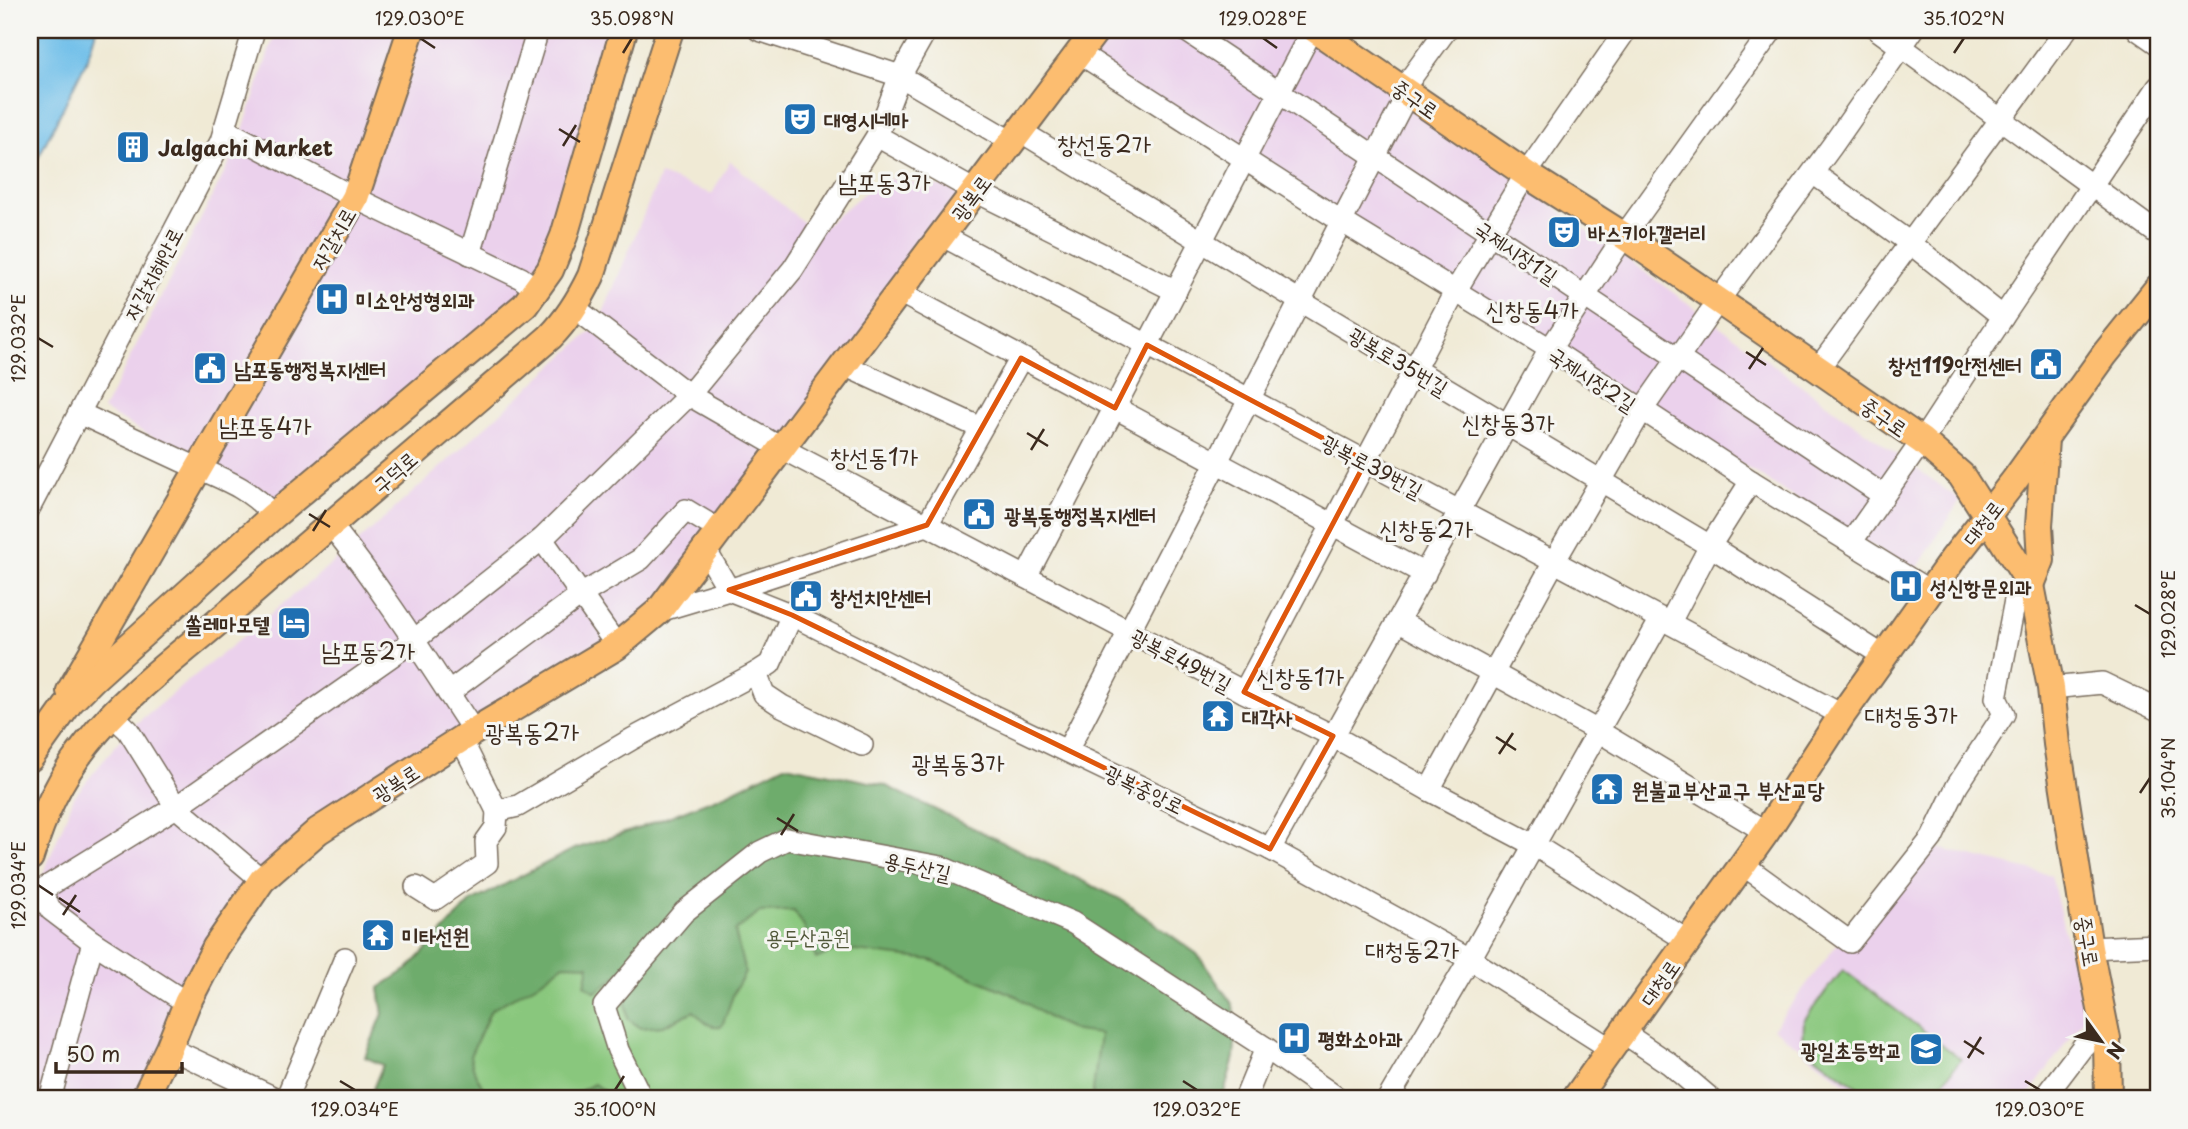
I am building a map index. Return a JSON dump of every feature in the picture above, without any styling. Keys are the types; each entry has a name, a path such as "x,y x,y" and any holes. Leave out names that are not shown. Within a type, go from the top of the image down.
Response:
{"main road":[{"name":"자갈치로","path":"57,719 94,646 355,198 411,30"},
{"name":"구덕로","path":"30,758 69,702 93,679 273,516 525,305 550,270 564,236 624,30"},
{"name":"구덕로","path":"30,858 47,807 59,783 112,715 550,337 575,308 602,246 670,30"},
{"name":"광복로","path":"144,1099 187,1003 216,947 262,880 318,831 467,736 617,646 659,611 1096,30"},
{"name":"중구로","path":"1314,30 1818,369 1922,441 1961,475 2031,585 2051,688 2057,744 2089,948 2107,1039 2108,1099"},
{"name":"대청로","path":"1575,1099 1766,832 1842,715 2105,354 2158,288"},
{"path":"2031,585 2041,560 2039,526 2045,439"}],"street":[{"name":"자갈치해안로","path":"30,508 221,141 254,30"},
{"path":"470,254 538,30"},
{"name":"광복로35번길","path":"760,30 802,37 900,76 1202,240 1602,480 1885,657"},
{"path":"187,1003 93,942 51,910 35,889 176,807 413,641 542,539 689,395 793,269 877,136 900,76 926,30"},
{"name":"국제시장1길","path":"1185,30 1884,495"},
{"path":"1026,577 1314,30"},
{"path":"1067,751 1375,156 1405,91 1446,30"},
{"path":"1244,692 1456,290 1525,174 1626,30"},
{"path":"1270,849 1550,349 1624,236 1772,30"},
{"path":"1878,30 1907,38 2001,120 2158,234"},
{"path":"1818,369 2066,30"},
{"path":"2138,30 2158,44"},
{"path":"1429,790 1554,562 1642,410 1907,38"},
{"name":"국제시장2길","path":"1079,52 1341,221 1550,349 1751,481 1931,592"},
{"path":"1852,541 1922,441 2158,87"},
{"path":"224,129 355,198 521,278 537,290"},
{"path":"877,136 975,191 1176,291"},
{"path":"1813,173 1910,243 2003,317"},
{"name":"광복로39번길","path":"941,235 1842,715"},
{"path":"899,292 1424,574"},
{"name":"광복로49번길","path":"575,308 689,395 781,448 1244,692 1333,736 1534,845 1688,941"},
{"path":"659,611 927,524 1021,358"},
{"path":"844,365 981,428"},
{"path":"79,413 220,475 263,503 273,516"},
{"path":"1388,1099 1598,731 1751,481"},
{"path":"448,693 582,594 641,558 686,509 712,539 729,590"},
{"path":"331,525 448,693 497,811 496,827 486,841 487,863 435,899 416,887"},
{"path":"542,539 617,646"},
{"path":"1742,864 1850,942 1932,838 1957,786 2004,714 1996,698 2015,600 2031,585"},
{"name":"광복중앙로","path":"729,590 792,615 1270,849 1617,1041 1670,1064 1711,1099"},
{"path":"497,811 518,806 632,739 770,664 792,615"},
{"path":"1398,621 1598,731 1766,832"},
{"path":"756,673 764,694 782,706 862,745"},
{"path":"2051,688 2102,683 2158,710"},
{"path":"112,715 128,730 176,807 262,880"},
{"name":"용두산길","path":"642,1099 618,1050 604,1006 684,912 760,852 786,839 941,867 1073,923 1266,1048 1339,1099"},
{"path":"50,1099 93,942"},
{"path":"2089,948 2158,945"},
{"path":"286,1099 345,958"},
{"path":"2043,1099 2084,1045 2096,1038 2107,1039"},
{"path":"169,1048 277,1099"},
{"path":"1245,1099 1266,1048"}],"highlighted area":[{"path":"1147,345 1366,461 1244,692 1333,736 1270,849 792,615 729,590 927,525 1021,358 1115,408"}],"shaded area":[{"path":"276,30 613,30 533,285 275,504 103,410 237,148"},
{"path":"1096,30 1310,30 1960,500 1915,572 1079,53"},
{"path":"730,161 816,233 882,178 975,191 659,611 262,880 146,1099 30,1099 30,907 74,797 128,730 350,549 598,325 660,175 712,194"},
{"path":"1933,847 2051,875 2085,1016 2026,1099 1866,1099 1773,1028 1839,942"}],"green space":[{"name":"용두산공원","path":"785,765 884,785 1120,899 1197,954 1233,1005 1234,1057 1222,1099 379,1099 373,1089 383,1065 365,1057 383,1014 379,988 408,969 471,902 572,850 640,828 727,794"},
{"name":"용두산공원","path":"785,765 884,785 1120,899 1197,954 1233,1005 1236,1030 1234,1057 1222,1099 1092,1099 1100,1034 1076,1031 1052,1020 1016,996 931,960 839,949 816,959 804,927 794,911 760,912 735,931 745,973 735,990 722,1026 709,1025 694,1011 663,1026 641,1028 628,1019 625,997 635,974 624,970 596,992 585,985 589,965 564,964 537,984 491,1010 470,1056 475,1073 489,1099 379,1099 373,1089 383,1065 365,1057 383,1014 379,988 408,969 471,902 572,850 640,828 727,794"},
{"path":"1843,970 1961,1059 1930,1099 1874,1099 1803,1047 1804,1020"},
{"path":"594,1084 615,1099 560,1099 575,1094"}],"water":[{"path":"30,30 96,30 87,60 30,174"}],"place":[{"name":"대영시네마","path":"800,119"},
{"name":"Jalgachi Market","path":"133,147"},
{"name":"바스키아갤러리","path":"1564,232"},
{"name":"미소안성형외과","path":"332,299"},
{"name":"창선119안전센터","path":"2046,364"},
{"name":"남포동행정복지센터","path":"210,368"},
{"name":"광복동행정복지센터","path":"979,514"},
{"name":"성신항문외과","path":"1906,586"},
{"name":"창선치안센터","path":"806,596"},
{"name":"쏠레마모텔","path":"294,623"},
{"name":"대각사","path":"1218,716"},
{"name":"원불교부산교구 부산교당","path":"1607,789"},
{"name":"미타선원","path":"378,935"},
{"name":"평화소아과","path":"1294,1038"},
{"name":"광일초등학교","path":"1926,1049"}],"district":[{"name":"창선동2가","path":"1104,143"},
{"name":"남포동3가","path":"884,181"},
{"name":"신창동4가","path":"1532,309"},
{"name":"신창동3가","path":"1508,422"},
{"name":"남포동4가","path":"265,425"},
{"name":"창선동1가","path":"874,456"},
{"name":"신창동2가","path":"1426,528"},
{"name":"남포동2가","path":"368,650"},
{"name":"신창동1가","path":"1300,676"},
{"name":"대청동3가","path":"1911,714"},
{"name":"광복동2가","path":"532,731"},
{"name":"광복동3가","path":"958,762"},
{"name":"대청동2가","path":"1412,949"}]}
